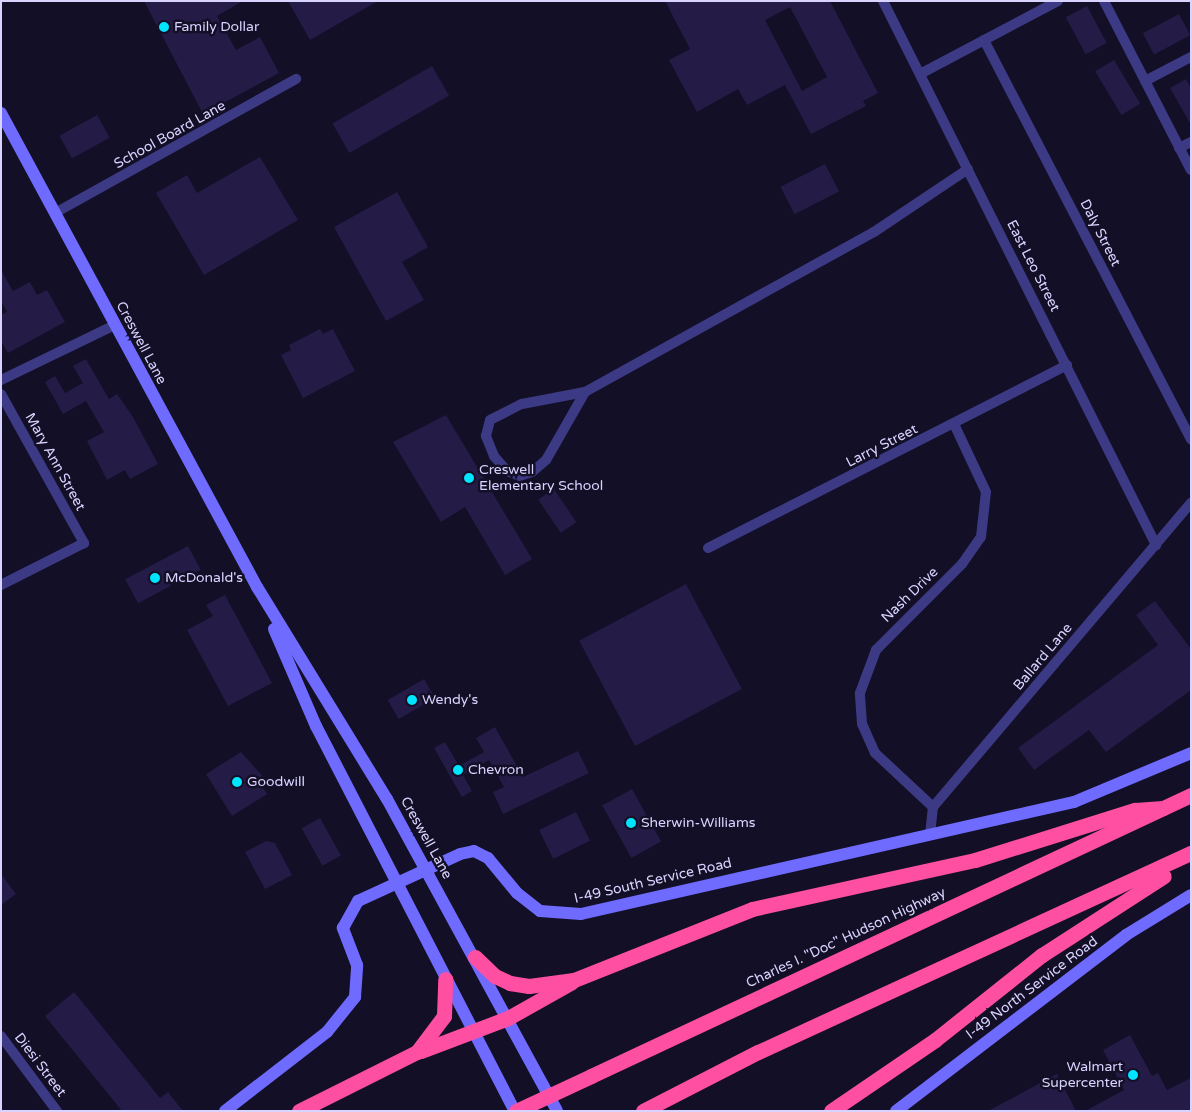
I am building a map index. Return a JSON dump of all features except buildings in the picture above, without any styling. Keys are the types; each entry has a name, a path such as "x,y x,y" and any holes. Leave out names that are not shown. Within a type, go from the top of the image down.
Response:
{"highway":[{"name":"Charles I. \"Doc\" Hudson Highway","path":"516,1111 1191,795"},
{"path":"475,957 495,976 510,983 529,986 574,980 752,909 975,860 1135,810 1163,808"},
{"path":"643,1111 758,1052 1191,854"},
{"path":"831,1111 892,1071 1092,920 1191,860"},
{"path":"417,1052 444,1016 445,979"},
{"path":"299,1111 417,1052 508,1018 564,990 574,980"}],"main road":[{"name":"Creswell Lane","path":"1,112 114,326 257,587 426,868 557,1111"},
{"name":"Creswell Lane","path":"257,587 316,726 394,882 516,1111"},
{"name":"I-49 South Service Road","path":"225,1111 305,1051 347,1010 358,982 357,965 343,928 348,912 358,901 426,868 474,851 488,858 517,893 540,911 581,914 1074,802 1191,752"},
{"name":"I-49 North Service Road","path":"896,1111 1126,935 1191,895"}],"street":[{"name":"East Leo Street","path":"883,1 1156,545"},
{"path":"920,74 1058,1"},
{"path":"1104,1 1191,170"},
{"name":"Daly Street","path":"984,40 1191,440"},
{"path":"1145,81 1191,57"},
{"name":"School Board Lane","path":"55,214 296,78"},
{"path":"1179,148 1191,142"},
{"path":"584,392 546,460 532,472 520,476 506,471 494,456 486,436 490,420 522,404 584,392 874,232 968,169"},
{"path":"1,380 114,326"},
{"name":"Larry Street","path":"708,548 955,426 1067,365"},
{"name":"Mary Ann Street","path":"1,394 84,543 1,585"},
{"name":"Nash Drive","path":"933,807 884,766 868,740 860,693 876,650 962,564 980,537 986,492 955,426"},
{"name":"Ballard Lane","path":"933,807 1191,503"},
{"path":"930,834 933,807"},
{"name":"Diesi Street","path":"1,1036 57,1111"}],"place":[{"name":"Family Dollar","path":"164,27"},
{"name":"Creswell Elementary School","path":"469,478"},
{"name":"McDonald's","path":"155,578"},
{"name":"Wendy's","path":"412,700"},
{"name":"Chevron","path":"458,770"},
{"name":"Goodwill","path":"237,782"},
{"name":"Sherwin-Williams","path":"631,823"},
{"name":"Walmart Supercenter","path":"1133,1075"}]}
